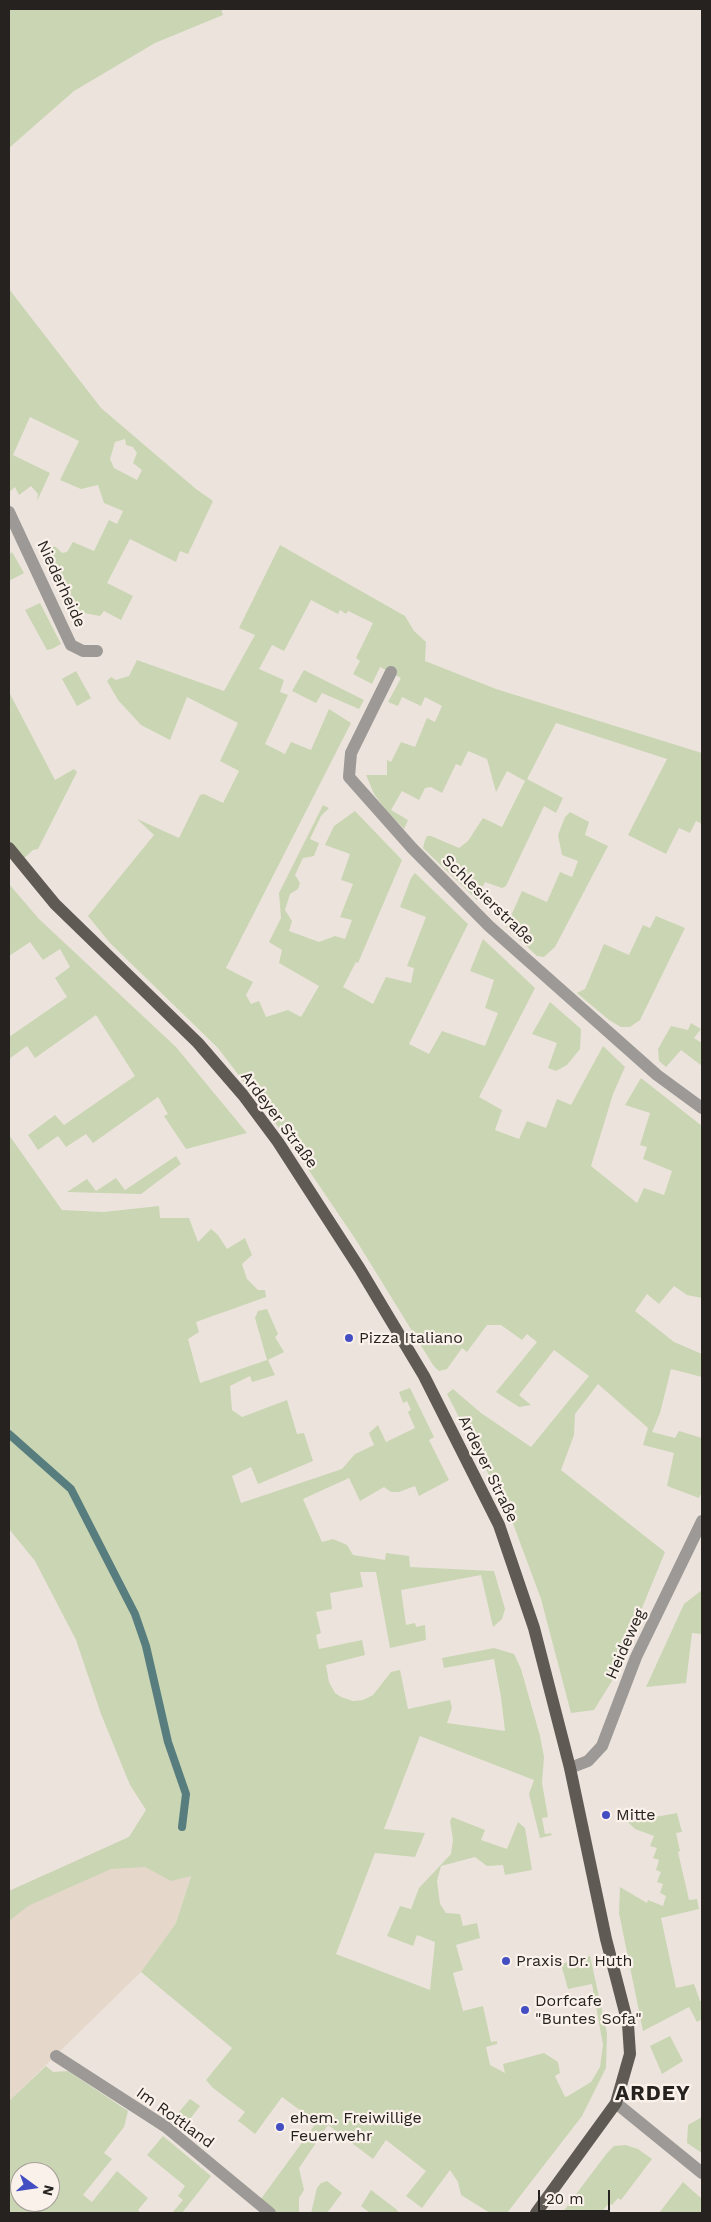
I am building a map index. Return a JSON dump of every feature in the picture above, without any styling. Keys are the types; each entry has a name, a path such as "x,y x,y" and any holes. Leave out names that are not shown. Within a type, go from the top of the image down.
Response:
{"main road":[{"name":"Ardeyer Straße","path":"9,848 55,904 198,1043 242,1095 305,1181 424,1376 499,1525 534,1628 570,1768 606,1939 628,2024 630,2054 616,2103 536,2213"}],"street":[{"name":"Niederheide","path":"9,512 71,645 83,651 98,651"},
{"name":"Schlesierstraße","path":"391,672 350,753 350,777 412,848 489,926 657,1075 702,1108"},
{"name":"Heideweg","path":"570,1768 588,1761 602,1746 636,1657 697,1544 702,1521"},
{"name":"Im Rottland","path":"56,2056 166,2127 270,2213"},
{"path":"616,2103 702,2172"}],"shaded area":[{"path":"146,1810 205,1830 176,1923 141,1972 9,2101 9,1891 129,1837"}],"green space":[{"path":"9,9 221,9 223,15 155,43 74,91 9,148"},
{"path":"9,289 101,408 196,489 213,501 188,554 180,551 176,562 130,539 107,583 133,596 121,620 104,611 100,616 84,613 75,608 67,599 46,565 54,560 47,547 50,546 56,547 62,553 67,552 73,542 94,551 109,520 117,524 123,511 104,503 98,485 81,489 60,480 79,441 30,417 13,455 50,473 37,501 38,494 31,486 19,495 15,487 9,492","holes":["125,439 126,445 133,447 137,453 133,463 142,470 137,480 114,468 110,459 115,442"]},
{"path":"280,545 405,616 414,631 426,642 425,661 496,689 702,753 702,824 696,821 690,833 679,828 666,854 628,835 667,759 556,723 527,779 563,798 556,813 544,806 506,886 502,888 485,882 477,900 423,848 425,840 427,836 431,836 459,848 468,841 483,818 502,827 525,781 507,771 496,792 487,759 468,751 461,766 456,764 442,793 431,787 425,788 419,800 402,791 391,810 408,820 404,829 374,794 366,775 387,775 387,760 391,762 401,742 415,747 427,718 435,722 442,706 425,697 421,706 402,697 398,706 388,702 401,678 380,667 372,684 353,674 360,661 356,658 373,623 348,611 346,614 340,610 338,614 311,600 284,651 272,645 259,669 284,680 280,692 288,695 265,744 285,754 291,742 311,750 329,709 351,723 226,968 253,982 246,995 251,1004 259,1001 266,1017 288,1010 301,1017 319,986 279,963 282,950 269,942 281,918 279,893 323,805 329,808 321,816 310,839 319,843 314,856 303,858 295,875 300,883 298,889 290,894 285,910 292,921 289,931 319,942 335,936 345,939 352,920 340,917 353,884 341,880 350,854 325,845 334,826 355,811 402,860 358,963 356,962 343,987 373,1004 386,977 411,983 414,968 407,966 426,917 400,907 411,878 415,873 468,924 409,1044 429,1054 442,1031 485,1046 498,1013 485,1008 494,980 470,971 483,939 535,988 479,1097 502,1110 495,1130 519,1139 527,1121 546,1128 557,1099 571,1105 603,1046 625,1067 613,1094 591,1166 637,1203 644,1188 664,1195 672,1171 643,1159 647,1147 640,1145 650,1113 625,1105 641,1078 702,1126 702,1298 687,1295 674,1286 659,1304 647,1294 635,1311 674,1342 702,1354 702,1377 671,1369 660,1413 652,1432 675,1438 679,1431 702,1438 702,1491 699,1498 667,1486 674,1453 643,1445 648,1428 598,1384 575,1414 574,1435 561,1470 665,1552 612,1681 594,1710 571,1713 541,1599 511,1518 447,1394 453,1389 481,1413 531,1447 589,1376 554,1350 519,1395 531,1405 519,1407 496,1392 537,1342 527,1334 522,1340 501,1325 487,1325 467,1352 462,1348 447,1369 439,1371 433,1365 356,1240 289,1141 218,1048 110,943 88,916 154,835 137,819 179,838 200,795 204,794 223,803 239,771 220,761 238,723 187,697 170,740 141,725 118,700 107,681 111,677 116,680 129,676 137,660 224,691 255,635 239,628"},
{"path":"12,552 24,573 9,581 9,555"},
{"path":"40,603 61,644 52,649 47,650 25,610"},
{"path":"304,670 364,700 359,709 322,693 316,703 292,691"},
{"path":"76,671 91,698 77,706 62,679"},
{"path":"9,692 55,780 74,769 77,772 38,849 33,850 19,863 9,848"},
{"path":"570,812 589,822 585,835 608,846 555,947 544,957 537,956 506,927 522,891 547,902 560,872 572,877 578,861 562,855 558,835 565,817"},
{"path":"9,884 39,919 176,1047 247,1133 186,1149 164,1116 168,1114 158,1097 93,1143 86,1134 66,1147 58,1136 38,1150 28,1135 55,1115 64,1125 135,1076 96,1015 35,1058 27,1046 9,1059 9,1037 67,997 55,978 70,967 60,949 43,960 30,942 9,956"},
{"path":"656,916 685,928 640,1020 630,1027 621,1027 609,1020 577,993 585,989 604,944 629,955 643,925 650,928"},
{"path":"550,1002 581,1029 580,1049 567,1065 556,1071 548,1068 557,1043 532,1034"},
{"path":"691,1023 701,1029 694,1038 702,1043 702,1066 681,1050 666,1067 659,1061 658,1049 671,1026 688,1030"},
{"path":"9,1135 62,1210 104,1212 159,1206 160,1218 189,1218 198,1242 211,1229 218,1235 227,1249 245,1238 252,1255 242,1264 247,1279 258,1290 265,1290 266,1297 196,1322 199,1332 188,1339 200,1383 267,1360 255,1318 258,1311 267,1309 278,1334 275,1337 284,1352 268,1360 275,1375 252,1382 250,1376 230,1386 232,1410 242,1417 287,1400 297,1434 304,1433 313,1461 258,1484 251,1467 232,1476 241,1503 342,1469 355,1454 374,1445 369,1433 378,1425 386,1442 415,1428 408,1412 411,1410 407,1401 403,1403 399,1392 410,1388 434,1437 429,1440 449,1480 419,1496 415,1486 399,1492 391,1492 384,1487 360,1501 349,1478 303,1499 322,1542 333,1539 347,1545 353,1555 385,1560 386,1553 409,1556 410,1567 494,1571 505,1609 502,1619 493,1627 481,1575 401,1590 406,1625 415,1623 416,1627 425,1625 426,1640 390,1648 376,1572 360,1572 363,1587 330,1593 332,1609 316,1612 321,1633 316,1635 319,1649 362,1640 365,1655 326,1665 329,1682 335,1693 341,1697 353,1701 363,1700 373,1695 391,1672 400,1670 408,1709 450,1700 452,1708 447,1723 505,1731 494,1659 444,1668 442,1658 494,1648 514,1654 521,1669 540,1736 544,1757 542,1783 548,1817 542,1818 545,1834 551,1833 552,1835 540,1838 529,1794 534,1780 420,1736 384,1829 425,1833 415,1857 375,1853 336,1954 430,1990 435,1942 417,1935 413,1946 387,1936 400,1906 411,1909 419,1888 451,1854 453,1840 450,1821 452,1817 485,1830 481,1840 507,1849 518,1822 525,1828 532,1870 505,1875 503,1865 487,1866 475,1857 441,1866 437,1881 440,1904 446,1913 460,1914 463,1926 477,1923 480,1938 456,1945 463,1970 453,1973 463,2011 483,2006 491,2042 497,2041 497,2044 486,2047 490,2065 505,2073 503,2064 544,2053 558,2062 560,2073 555,2076 565,2097 568,2096 591,2082 600,2067 603,2045 592,1984 568,1989 561,1964 590,1956 607,2033 606,2068 582,2116 507,2213 490,2213 461,2195 458,2182 450,2170 422,2208 406,2196 426,2171 386,2140 373,2159 328,2125 299,2168 304,2190 299,2198 299,2213 270,2213 258,2203 314,2126 306,2120 308,2116 282,2097 255,2134 238,2121 245,2112 213,2088 206,2080 232,2048 141,1972 176,1923 191,1876 171,1881 145,1867 111,1869 28,1906 9,1921 9,1891 129,1837 146,1810 130,1785 101,1714 76,1640 35,1561 9,1529"},
{"path":"176,1156 181,1164 141,1194 67,1192 87,1179 96,1191 116,1178 125,1190"},
{"path":"702,1590 702,1634 692,1633 686,1683 646,1687 684,1604"},
{"path":"677,1813 682,1832 676,1833 680,1851 678,1852 689,1900 697,1899 699,1909 661,1918 676,1988 694,1984 700,2001 702,2001 702,2019 697,2022 689,2007 643,2031 619,1913 620,1887 647,1903 648,1900 663,1906 666,1896 660,1893 663,1884 657,1882 661,1872 656,1870 659,1860 653,1858 657,1848 650,1846 654,1836 635,1829 628,1822"},
{"path":"670,2036 683,2061 662,2074 650,2046"},
{"path":"46,2066 53,2072 68,2071 128,2111 124,2127 104,2153 112,2159 83,2195 92,2202 117,2171 148,2198 138,2210 141,2213 9,2213 9,2101"},
{"path":"190,2099 200,2106 184,2127 173,2119"},
{"path":"702,2117 702,2153 687,2143 688,2125"},
{"path":"163,2136 211,2176 182,2213 172,2213 183,2200 178,2196 185,2186 147,2155"},
{"path":"626,2145 638,2149 652,2159 621,2200 618,2198 612,2205 609,2203 601,2213 562,2213 607,2153 614,2146"},
{"path":"327,2181 342,2193 327,2213 311,2213 317,2188 321,2183"},
{"path":"683,2182 702,2199 702,2213 659,2213"},
{"path":"371,2190 399,2213 370,2213 361,2206"}],"waterway":[{"path":"9,1434 71,1489 135,1614 146,1646 168,1742 186,1794 182,1827"}],"place":[{"name":"Pizza Italiano","path":"349,1338"},
{"name":"Mitte","path":"606,1815"},
{"name":"Praxis Dr. Huth","path":"506,1961"},
{"name":"Dorfcafe \"Buntes Sofa\"","path":"525,2010"},
{"name":"ehem. Freiwillige Feuerwehr","path":"280,2127"}],"district":[{"name":"ARDEY","path":"653,2094"}]}
